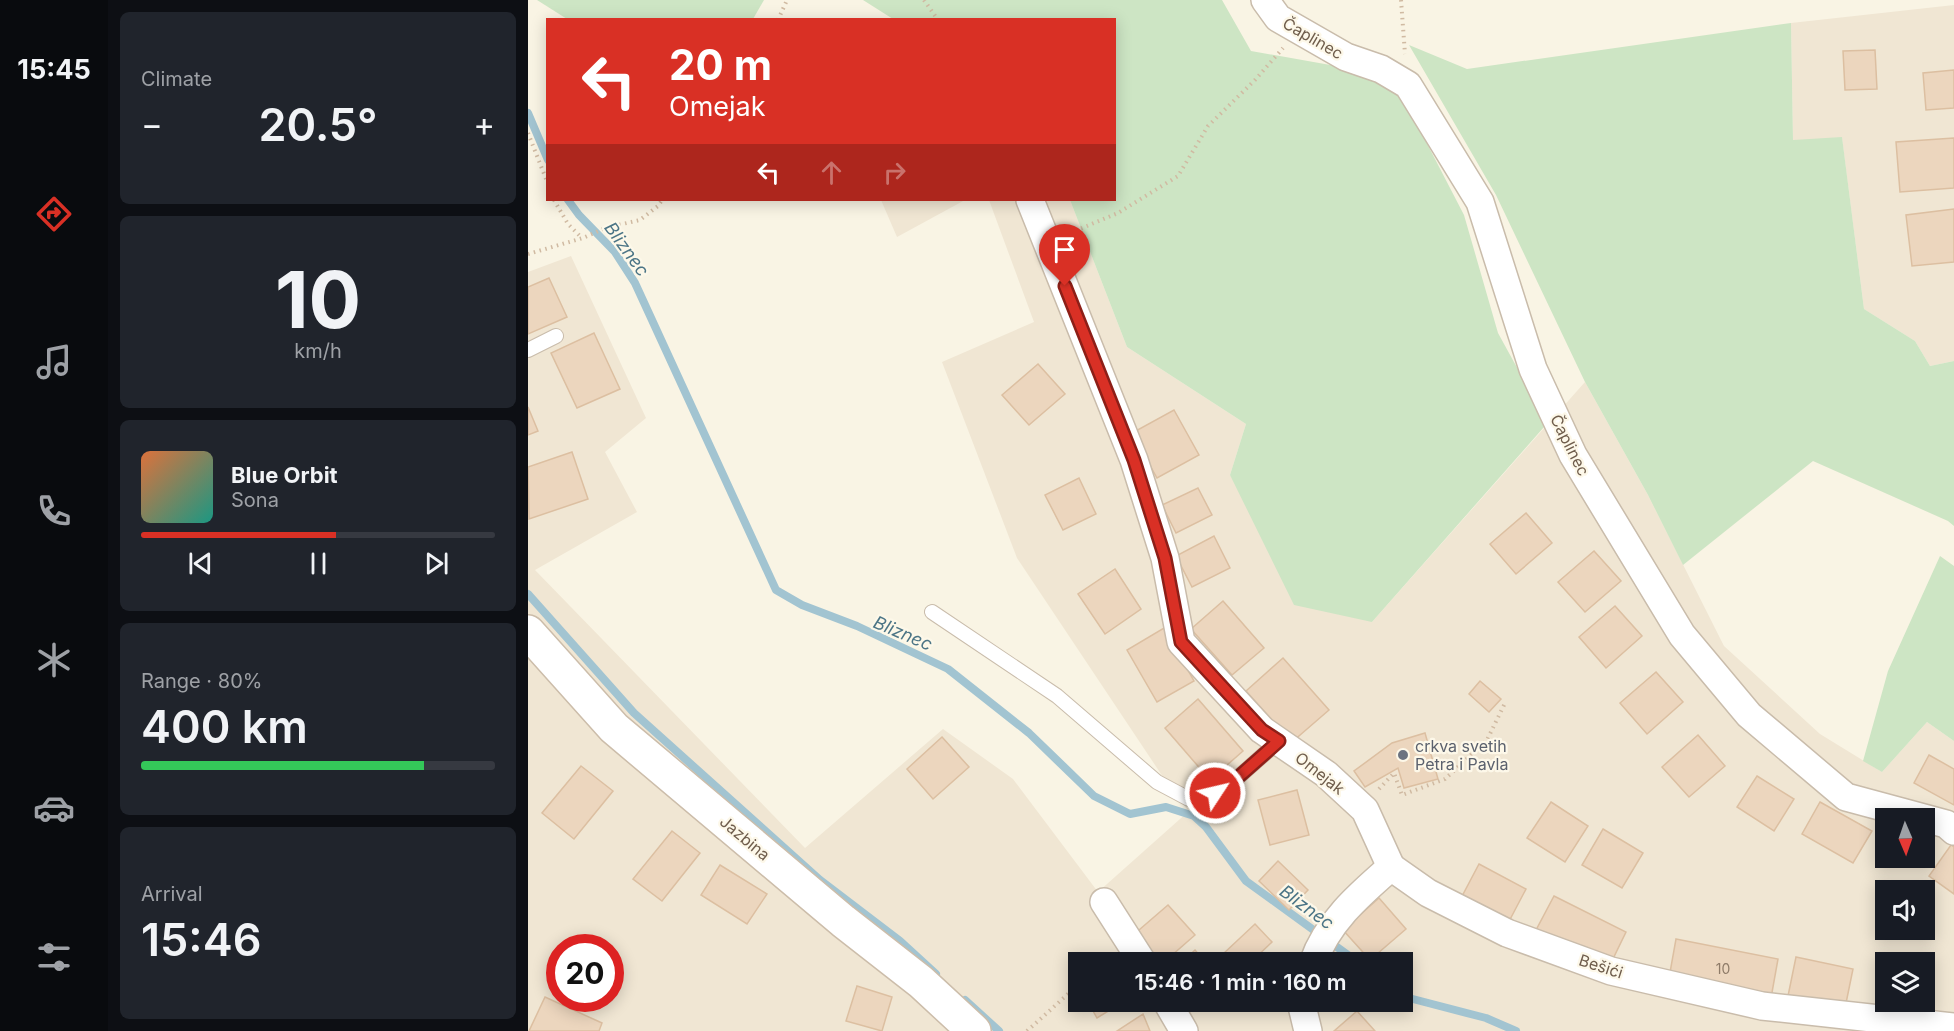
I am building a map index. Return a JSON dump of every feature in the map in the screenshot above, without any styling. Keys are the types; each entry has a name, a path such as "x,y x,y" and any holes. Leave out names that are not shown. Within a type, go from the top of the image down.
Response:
{"street":[{"name":"Čaplinec","path":"1265,0 1278,18 1346,57 1381,69 1408,85 1480,202 1533,369 1573,455 1682,635 1749,714 1846,797 1946,824 1954,831"},
{"name":"Omejak","path":"1030,201 1134,460 1165,558 1181,642 1262,730 1326,774 1365,810 1391,867"},
{"name":"Jazbina","path":"528,633 614,728 843,921 921,982 974,1031"},
{"path":"1320,949 1357,896 1391,867"},
{"name":"Bešići","path":"1391,867 1428,893 1507,933 1611,971 1762,1006 1954,1027"},
{"path":"1104,902 1136,952"},
{"path":"1173,1012 1184,1031"},
{"path":"1303,1012 1308,1031"}],"lane":[{"path":"528,350 556,336"},
{"path":"932,612 1057,696 1157,782 1189,799 1204,798 1226,788 1279,741"}],"path":[{"path":"779,18 787,0"},
{"path":"924,0 938,18"},
{"path":"1401,0 1408,85"},
{"path":"1047,243 1118,213 1178,176 1208,126 1256,80 1299,30"},
{"path":"528,133 546,179"},
{"path":"555,201 568,224 583,238"},
{"path":"528,254 583,238 605,228 640,220 661,201"},
{"path":"1394,773 1402,795 1444,779 1487,740 1506,701"},
{"path":"1027,1031 1068,995"}],"shaded area":[{"path":"1954,5 1954,361 1930,366 1915,341 1864,309 1842,138 1793,141 1791,23"},
{"path":"881,201 963,201 897,237"},
{"path":"989,201 1070,201 1127,347 1246,424 1230,475 1372,622 1585,382 1648,495 1724,646 1820,734 1882,772 1927,722 1954,741 1954,1031 528,1031 528,272 571,256 646,418 605,452 637,512 535,570 805,848 943,729 1013,779 1098,892 1189,811 1175,795 1017,558 942,362 1034,322"}],"green space":[{"path":"537,0 764,0 754,18 565,18"},
{"path":"863,0 1222,0 1251,51 1392,76 1464,215 1498,333 1526,384 1544,427 1372,622 1294,605 1230,475 1246,424 1127,347 1070,201 1116,201 1116,18 891,18"},
{"path":"1791,23 1793,140 1842,137 1864,309 1915,341 1930,366 1954,361 1954,526 1948,521 1813,461 1683,565 1648,495 1585,382 1496,195 1409,45 1467,69"},
{"path":"1940,556 1954,566 1954,741 1927,722 1882,772 1863,761 1888,671"}],"building":[{"path":"1875,50 1877,89 1845,90 1843,51"},
{"path":"1954,70 1954,108 1926,110 1923,73"},
{"path":"1954,138 1954,188 1900,192 1896,142"},
{"path":"1954,209 1954,262 1912,266 1906,215"},
{"path":"549,278 567,317 528,334 528,287"},
{"path":"594,333 620,389 577,408 551,353"},
{"path":"1038,364 1065,394 1029,425 1002,395"},
{"path":"528,407 538,431 528,435"},
{"path":"1174,410 1199,455 1157,478 1132,433"},
{"path":"572,452 588,499 529,519 528,467"},
{"path":"1079,478 1096,514 1063,530 1045,495"},
{"path":"1198,488 1212,515 1176,533 1162,505"},
{"path":"1526,513 1552,543 1516,574 1490,544"},
{"path":"1214,536 1230,568 1192,587 1176,556"},
{"path":"1594,551 1621,581 1585,612 1558,582"},
{"path":"1115,569 1141,609 1105,634 1078,594"},
{"path":"1223,601 1264,648 1232,675 1191,629"},
{"path":"1615,606 1642,636 1606,668 1579,637"},
{"path":"1164,628 1194,681 1157,702 1127,650"},
{"path":"1283,658 1329,710 1292,742 1246,691"},
{"path":"1656,672 1683,702 1647,734 1620,703"},
{"path":"1480,681 1501,699 1489,712 1469,694"},
{"path":"1198,699 1243,751 1210,780 1165,728"},
{"name":"crkva svetih Petra i Pavla","path":"1425,733 1438,779 1404,788 1398,768 1365,787 1354,771 1392,743"},
{"path":"1698,735 1725,766 1689,797 1662,767"},
{"path":"942,737 969,767 933,799 907,769"},
{"path":"1929,755 1954,769 1954,805 1914,783"},
{"path":"581,766 613,791 574,839 542,813"},
{"path":"1757,776 1794,799 1774,831 1737,807"},
{"path":"1297,790 1309,835 1270,845 1258,800"},
{"path":"1551,802 1588,826 1565,862 1527,838"},
{"path":"1820,802 1872,831 1853,863 1802,834"},
{"path":"1603,829 1643,853 1622,888 1582,865"},
{"path":"672,831 700,853 662,901 633,879"},
{"path":"1951,845 1954,847 1954,894 1929,876"},
{"path":"1278,861 1308,890 1289,910 1259,881"},
{"path":"1479,864 1526,889 1506,927 1459,902"},
{"path":"720,865 767,894 747,924 701,895"},
{"path":"1554,896 1626,932 1608,969 1535,932"},
{"path":"1379,898 1406,929 1379,952 1363,952 1343,930"},
{"path":"1168,905 1195,935 1176,952 1146,952 1132,936"},
{"path":"1255,924 1272,942 1262,952 1225,952"},
{"path":"1676,939 1778,959 1771,998 1669,978"},
{"path":"1796,957 1853,969 1845,1008 1788,996"},
{"path":"857,986 892,997 882,1031 846,1021"},
{"path":"545,997 546,1012 578,1012 602,1023 599,1031 529,1031"},
{"path":"1094,1012 1107,1012 1097,1018"},
{"path":"1358,1012 1375,1031 1334,1031"},
{"path":"1143,1014 1150,1031 1117,1031"}],"waterway":[{"name":"Bliznec","path":"528,113 546,155"},
{"name":"Bliznec","path":"569,201 579,215 615,252 635,283 776,590 802,605 857,626 948,669 1029,733 1094,796 1130,814 1166,807 1194,816 1206,827 1246,881 1344,952"},
{"path":"528,594 634,713 820,880 900,941 936,974"},
{"name":"Bliznec","path":"1413,999 1486,1018 1516,1031"},
{"path":"965,1000 999,1031"}],"place":[{"name":"crkva svetih Petra i Pavla","path":"1403,755"}],"route":[{"path":"1065,286 1134,460 1165,558 1181,642 1262,730 1279,741 1226,788 1215,793"}]}
